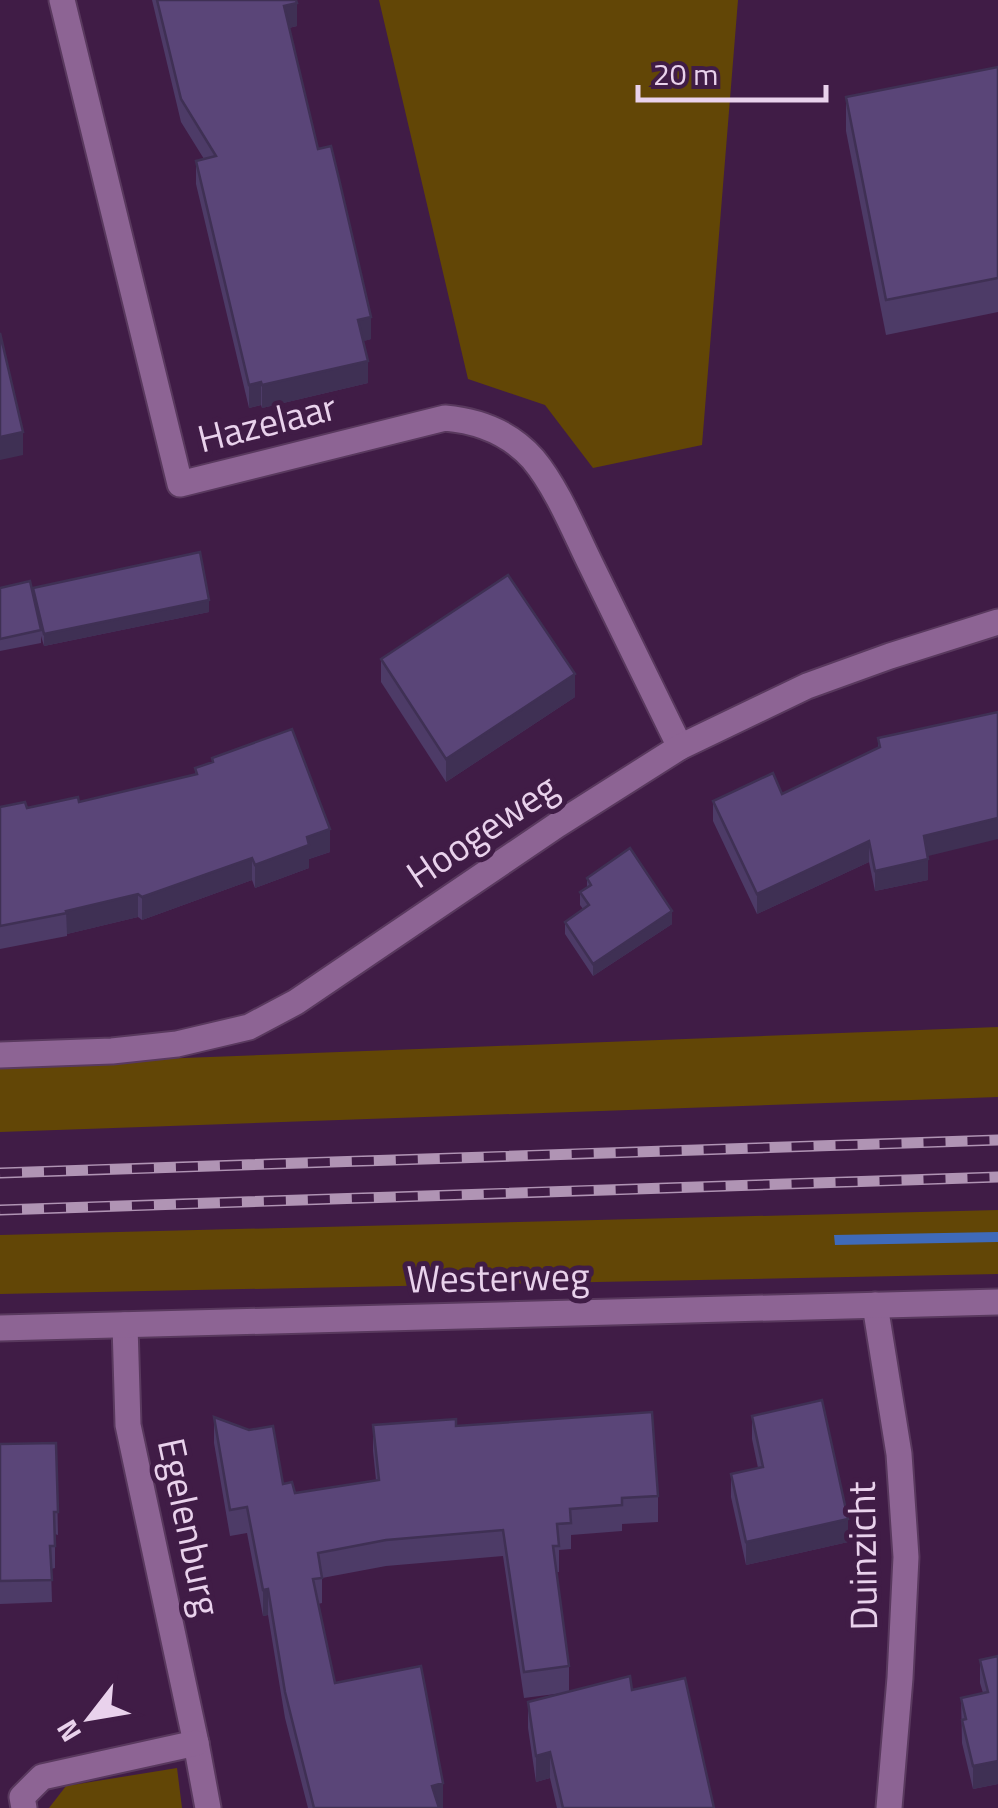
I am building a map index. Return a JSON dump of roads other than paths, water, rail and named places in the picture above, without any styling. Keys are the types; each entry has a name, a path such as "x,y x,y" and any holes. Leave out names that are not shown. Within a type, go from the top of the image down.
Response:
{"street":[{"name":"Hazelaar","path":"62,0 180,484 445,418 488,426 509,438 533,460 561,504 680,747"},
{"name":"Hoogeweg","path":"0,1054 112,1051 177,1044 248,1026 296,1002 680,747 807,686 998,622"},
{"name":"Westerweg","path":"0,1328 998,1302"},
{"name":"Duinzicht","path":"876,1305 899,1454 906,1557 890,1808"},
{"name":"Egelenburg","path":"124,1325 128,1425 208,1808"},
{"path":"24,1808 22,1797 42,1777 196,1743"}],"water":[{"path":"998,1232 998,1242 835,1245 834,1235"}],"railway":[{"path":"0,1173 998,1140"},
{"path":"0,1210 998,1177"}]}
